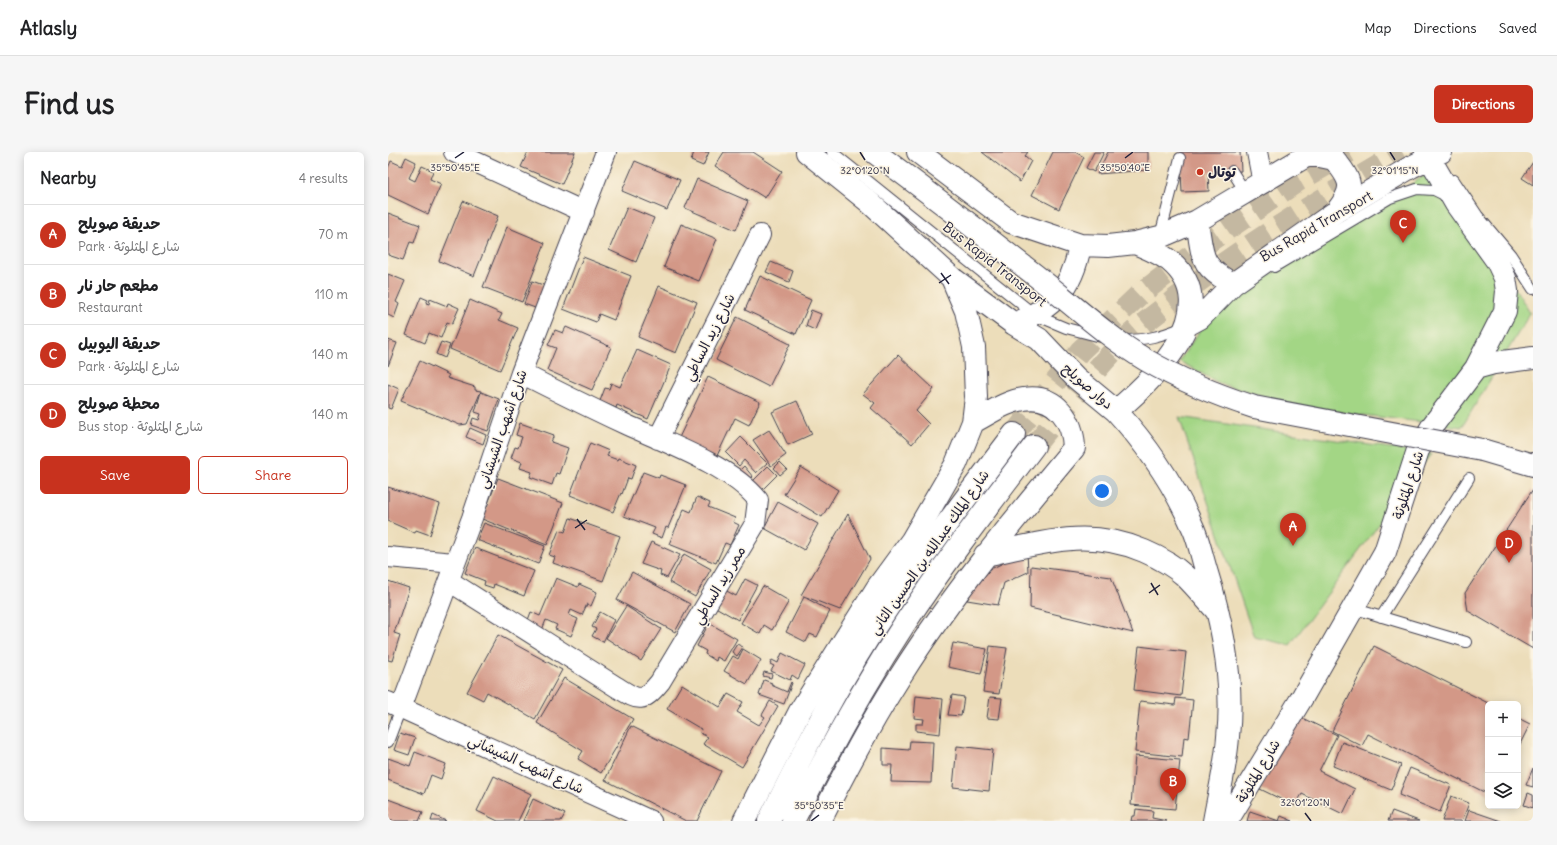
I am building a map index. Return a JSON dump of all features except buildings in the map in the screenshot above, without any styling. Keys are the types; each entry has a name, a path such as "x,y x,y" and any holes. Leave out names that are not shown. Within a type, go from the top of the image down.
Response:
{"main road":[{"name":"دوار صويلح","path":"807,152 868,201 952,278 1014,324 1039,339 1076,378 1116,411 1153,377 1165,362 1188,325 1191,308 1189,291 1182,274 1170,261 1135,243"},
{"path":"874,152 959,216 1110,335 1146,360 1179,378 1223,397 1254,407 1482,450 1533,465"},
{"path":"918,152 1011,222 1080,245 1108,246 1135,243 1160,237 1197,221 1255,188 1309,154 1334,159 1343,170 1349,184 1348,196 1337,211"},
{"path":"1188,325 1200,318 1233,284 1337,211 1434,154"},
{"name":"شارع المثلوثة","path":"1228,821 1303,696 1385,552 1418,450 1432,425 1476,368 1505,311 1507,291 1505,278 1497,261 1456,204 1434,154"},
{"path":"1197,221 1202,256 1206,264 1211,271 1233,284"},
{"path":"1014,324 1035,315 1057,297 1066,286 1077,259 1080,245"},
{"path":"744,821 800,710 873,595 912,540 956,464 973,422 976,397 974,347 966,311 952,278"},
{"path":"1476,368 1494,363 1533,358"},
{"path":"820,821 858,748 893,687 931,630 985,555 1074,448 1074,435 1069,422 1062,411 1038,399 1024,398 1012,402 973,422"},
{"path":"1116,411 1136,433 1152,456 1186,514 1195,532 1220,615 1227,666 1229,694 1229,737 1214,821"},
{"name":"شارع الملك عبدالله بن الحسين الثاني","path":"769,821 800,756 839,686 887,608 1014,434"},
{"name":"شارع الملك عبدالله بن الحسين الثاني","path":"793,821 816,774 905,623 1034,446"},
{"path":"985,555 1058,539 1099,538 1125,543 1158,557 1185,576 1220,615"}],"street":[{"path":"454,152 584,212"},
{"name":"شارع أشهب الشيشاني","path":"606,152 521,373 452,572 395,705 651,821"},
{"path":"1255,188 1257,152"},
{"name":"شارع زيد الساطي","path":"658,439 760,235"},
{"name":"ممر زيد الساطي","path":"452,572 632,696 640,698 647,696 660,682 755,524 758,500 750,490 739,481 698,458 576,401 521,373"},
{"path":"388,557 452,572"}],"lane":[{"name":"Bus Rapid Transport","path":"832,152 1035,315 1073,330 1114,340 1143,340 1162,336 1188,325"},
{"path":"1434,154 1478,216 1511,255 1533,289"},
{"path":"1160,237 1180,158"},
{"path":"1232,172 1255,188"},
{"name":"Bus Rapid Transport","path":"1233,284 1266,272 1390,198 1409,191 1426,189 1434,190 1450,198 1456,204"},
{"path":"1381,617 1469,478"},
{"path":"1352,608 1466,642"},
{"path":"388,742 395,705"}],"green space":[{"path":"1446,175 1530,313 1462,427 1305,408 1221,384 1179,361 1214,310 1424,176"},
{"path":"1179,417 1431,454 1290,645 1254,637"}],"tunnel":[{"path":"1014,434 1080,351 1139,295 1213,239 1298,181 1349,152"},
{"path":"1034,446 1105,360 1142,325 1201,279 1257,241 1314,204 1402,152"}],"place":[{"name":"توتال","path":"1200,172"},
{"name":"حديقة اليوبيل","path":"1403,243"},
{"name":"حديقة صويلح","path":"1293,546"},
{"name":"محطة صويلح","path":"1509,563"},
{"name":"مطعم حار نار","path":"1173,801"}]}
